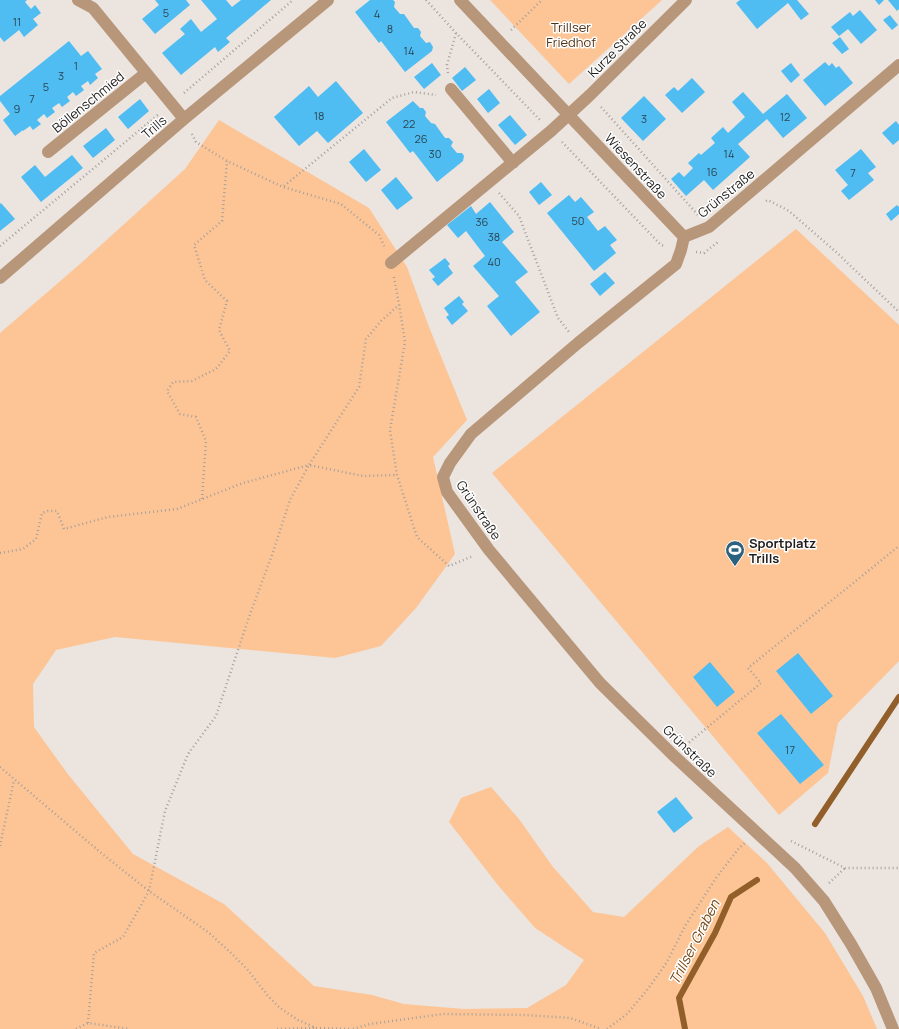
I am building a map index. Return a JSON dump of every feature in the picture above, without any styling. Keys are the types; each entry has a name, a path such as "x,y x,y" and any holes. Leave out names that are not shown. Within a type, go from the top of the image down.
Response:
{"street":[{"name":"Böllenschmied","path":"78,0 93,8 184,119"},
{"path":"93,8 103,0"},
{"name":"Trills","path":"0,278 184,119 328,0"},
{"name":"Wiesenstraße","path":"460,0 684,237"},
{"name":"Kurze Straße","path":"568,114 590,95 686,0"},
{"name":"Grünstraße","path":"893,1029 876,988 824,901 794,868 673,755 600,683 489,550 447,492 443,476 450,463 471,434 578,343 676,264 684,237 709,227 899,65"},
{"name":"Böllenschmied","path":"48,152 146,73"},
{"path":"451,89 513,162"},
{"path":"392,264 551,131 568,114"}],"path":[{"path":"0,246 171,104 293,0"},
{"path":"499,42 542,0"},
{"path":"283,187 392,98 414,92 442,96 451,89 447,65 456,33"},
{"path":"590,95 709,227"},
{"path":"184,119 196,142 227,161 283,187 341,204 380,235 392,264 405,342 390,430 397,475 416,537 449,566 489,550"},
{"path":"202,499 206,441 196,417 180,414 167,391 173,382 192,381 216,369 230,351 219,330 227,301 205,280 194,245 222,221 227,161"},
{"path":"490,182 519,216 558,318 578,343"},
{"path":"762,205 768,200 789,210 835,251 899,312"},
{"path":"704,254 722,239"},
{"path":"88,1022 94,953 123,937 149,891 165,811 188,754 216,716 290,500 309,466 359,387 366,338 381,320 399,304"},
{"path":"0,553 23,549 36,539 42,513 48,511 57,511 64,529 108,517 177,508 243,483 309,466 363,476 397,475"},
{"path":"673,755 761,683 748,668 899,546"},
{"path":"0,767 100,852 149,891 208,932 247,969 268,996 280,1008 298,1020 316,1028"},
{"path":"0,846 14,780"},
{"path":"607,1029 627,1014 647,990 667,962 685,926 716,878 739,848 757,833"},
{"path":"787,839 845,868 899,868"},
{"path":"354,1029 370,1024 443,1014 526,1015 570,1018 601,1029"},
{"path":"76,1029 88,1022 129,1029"},
{"path":"278,1029 350,1029"}],"green space":[{"name":"Trillser Friedhof","path":"490,0 662,0 569,84"},
{"path":"219,120 369,208 407,267 429,327 467,420 433,457 455,554 416,608 381,646 335,658 115,637 56,650 33,684 34,727 67,773 133,854 224,904 314,986 372,995 404,1004 464,1009 527,1008 566,985 584,960 535,928 497,884 449,822 461,798 491,787 519,819 553,867 593,912 624,917 699,846 728,827 767,863 825,933 863,996 877,1029 0,1029 0,333 80,264 185,169"},
{"name":"Sportplatz Trills","path":"796,229 899,325 899,661 838,723 828,773 779,815 492,473"}],"building":[{"path":"0,0 27,0 25,2 31,9 35,5 41,13 33,19 38,25 24,37 19,30 4,42 0,37"},
{"path":"155,0 186,0 190,5 155,34 142,19 159,5"},
{"path":"201,0 226,0 232,7 241,0 271,0 226,38 230,42 218,52 215,47 181,75 162,53 185,34 180,29 191,19 201,32 217,19"},
{"path":"370,0 393,0 395,2 394,7 400,14 404,14 414,28 418,28 421,32 420,36 426,43 430,42 433,47 432,51 405,72 381,41 379,43 355,12"},
{"path":"740,0 797,0 809,14 801,20 788,3 757,29 736,3"},
{"path":"875,0 884,0 879,5"},
{"path":"888,0 899,0 899,9 897,11"},
{"path":"860,10 877,30 861,44 848,29 839,36 831,27 850,12 853,16"},
{"path":"890,15 898,25 892,30 883,20"},
{"path":"840,37 849,49 842,54 832,43"},
{"path":"69,41 81,56 88,51 102,69 95,74 98,78 90,85 88,81 81,86 84,90 76,96 73,92 67,97 70,101 62,107 59,103 52,108 55,112 47,118 44,114 37,120 41,124 33,130 30,126 15,136 3,120 10,114 0,101 0,96"},
{"path":"825,62 829,66 832,63 836,68 839,66 853,83 825,106 803,80"},
{"path":"432,63 441,75 424,89 414,77"},
{"path":"791,63 800,75 791,83 781,71"},
{"path":"465,67 476,80 462,91 452,78"},
{"path":"692,78 705,92 682,113 665,95 674,87 678,91"},
{"path":"336,81 363,113 328,143 317,131 299,146 274,117 309,86 318,97"},
{"path":"489,89 500,103 488,113 477,99"},
{"path":"743,92 763,114 787,94 807,118 783,138 767,119 738,144 750,157 713,190 704,180 686,196 671,179 679,172 684,177 693,168 688,163 699,153 701,155 715,143 711,138 723,127 728,133 745,117 732,102"},
{"path":"644,96 666,119 643,141 621,118"},
{"path":"140,99 149,111 128,129 118,117"},
{"path":"413,101 420,108 423,108 426,112 425,116 431,123 435,124 445,138 449,138 453,142 451,146 457,153 462,153 464,156 463,161 437,182 413,151 410,153 386,122"},
{"path":"510,115 527,135 515,145 498,125"},
{"path":"896,121 899,125 899,140 893,145 882,133"},
{"path":"106,128 115,140 93,158 83,146"},
{"path":"364,149 381,170 366,182 349,162"},
{"path":"861,149 876,167 868,173 874,180 849,200 841,191 848,185 835,170"},
{"path":"72,155 83,168 41,202 21,177 35,165 45,177"},
{"path":"396,177 413,198 397,210 381,190"},
{"path":"541,182 552,195 539,205 529,192"},
{"path":"569,195 575,202 581,197 594,212 587,217 598,231 605,226 617,240 610,245 616,253 594,271 547,213"},
{"path":"490,202 514,232 502,242 528,272 515,282 540,312 511,336 487,306 499,296 473,266 485,256 466,231 458,238 447,225 471,206 476,214"},
{"path":"1,203 15,219 0,231 0,204"},
{"path":"897,205 899,207 899,214 891,221 886,214"},
{"path":"445,258 450,264 448,266 453,273 438,286 432,279 435,277 429,270"},
{"path":"605,272 615,283 600,296 590,284"},
{"path":"459,296 464,302 462,304 468,311 452,325 446,317 449,315 444,308"},
{"path":"798,653 833,696 811,714 776,671"},
{"path":"710,662 735,692 717,707 693,677"},
{"path":"781,714 824,765 800,784 757,733"},
{"path":"676,797 693,818 674,833 657,812"}],"waterway":[{"name":"Trillser Graben","path":"815,824 899,697"},
{"name":"Trillser Graben","path":"685,1029 679,998 715,933 731,897 757,880"}],"place":[{"name":"Sportplatz Trills","path":"735,567"}]}
